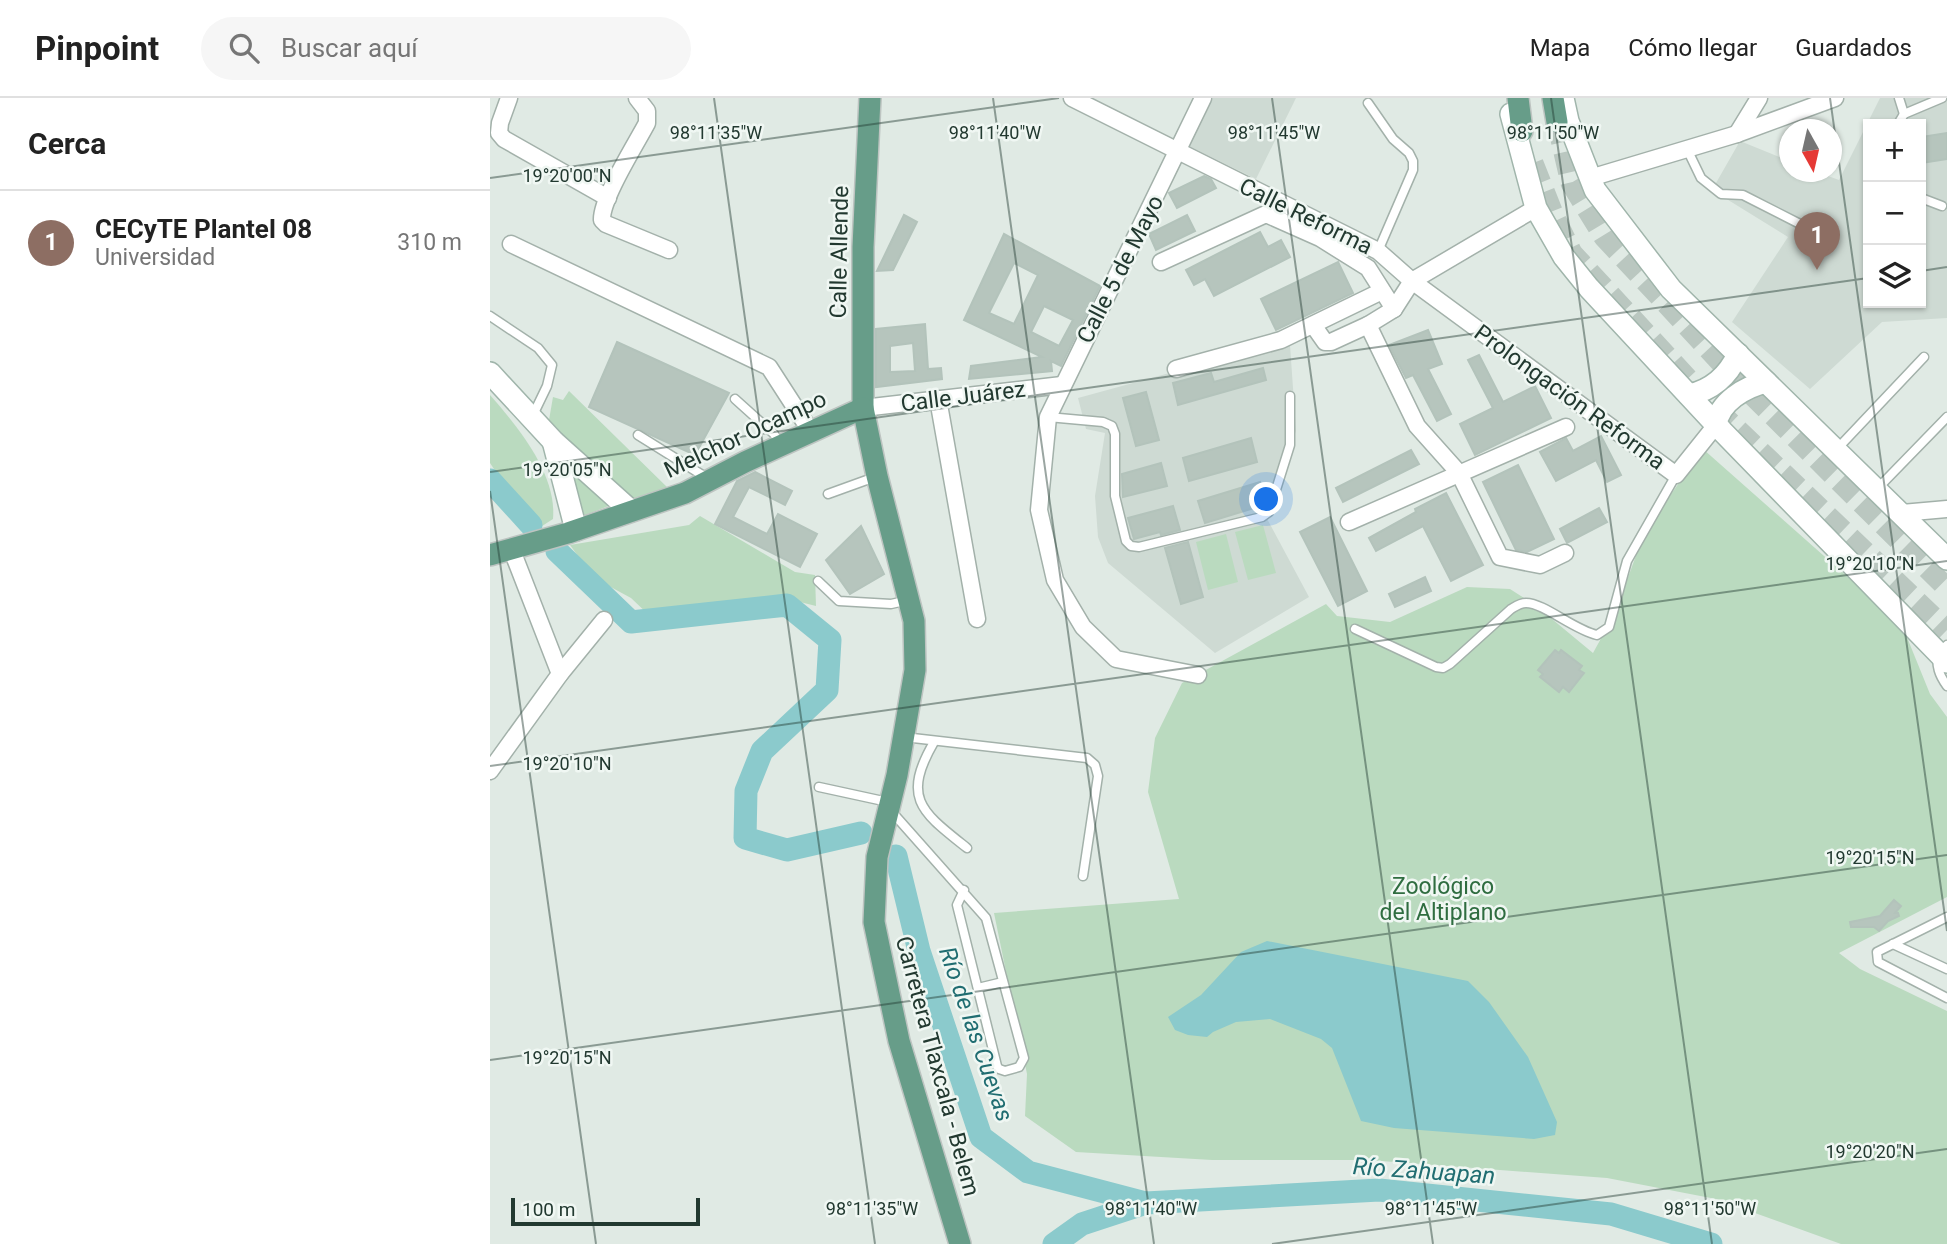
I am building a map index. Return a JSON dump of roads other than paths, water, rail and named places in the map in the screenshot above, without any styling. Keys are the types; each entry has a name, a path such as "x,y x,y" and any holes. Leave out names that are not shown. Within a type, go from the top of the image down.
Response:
{"main road":[{"name":"Calle Allende","path":"870,98 863,247 863,408 877,476 909,600"},
{"path":"1518,98 1522,131"},
{"name":"Melchor Ocampo","path":"490,555 685,493 863,408"},
{"name":"Carretera Tlaxcala - Belem","path":"909,600 914,621 915,670 904,737 877,857 874,922 899,1041 957,1243"}],"street":[{"path":"509,98 499,133 608,198"},
{"path":"637,98 647,111 647,123 608,198 602,220 669,250"},
{"name":"Calle Reforma","path":"1072,98 1378,251 1412,281"},
{"name":"Calle 5 de Mayo","path":"1198,674 1116,659 1083,627 1055,580 1039,510 1048,417 1203,98"},
{"path":"1509,98 1536,208 1564,257 1589,288 1716,425 1944,652"},
{"path":"1737,134 1759,98"},
{"path":"1590,178 1737,134 1835,98"},
{"path":"1559,104 1600,199 1671,289 1947,559"},
{"path":"1313,325 1321,339 1331,342 1368,325 1394,309 1412,281 1536,208"},
{"name":"Calle Reforma","path":"1161,262 1266,214 1320,238 1368,268 1394,309"},
{"path":"511,244 769,367 811,432"},
{"name":"Prolongación Reforma","path":"1412,281 1676,475 1716,425"},
{"path":"1177,369 1285,337 1382,291"},
{"path":"1368,325 1417,426 1458,473 1500,556 1540,565 1565,553"},
{"path":"1689,395 1704,391 1721,379 1738,354"},
{"path":"490,373 553,441 631,511"},
{"path":"1716,425 1717,418 1732,399 1754,385 1766,382"},
{"name":"Calle Juárez","path":"863,408 1062,385"},
{"path":"939,399 977,619"},
{"path":"1349,522 1566,427"},
{"path":"553,441 572,531"},
{"path":"1902,513 1947,509"},
{"path":"511,548 560,674"},
{"path":"490,771 560,674 604,620"}],"lane":[{"path":"1899,98 1904,114"},
{"path":"1901,119 1904,114 1942,98"},
{"path":"1368,103 1385,130 1409,153 1413,161 1413,170 1378,251"},
{"path":"1687,149 1701,178 1721,194 1743,195 1800,224"},
{"path":"1926,200 1942,206"},
{"path":"490,316 538,348 552,365 547,386 532,418"},
{"path":"1837,450 1924,357"},
{"path":"1048,417 1103,422 1112,426 1115,434 1115,496 1126,541 1131,546 1139,547 1262,517 1269,512 1290,444 1290,396"},
{"path":"735,399 774,434 781,446"},
{"path":"1877,489 1947,418"},
{"path":"638,435 710,480"},
{"path":"1355,629 1443,668 1511,608 1522,602 1534,604 1583,632 1597,635 1609,627 1627,561 1676,475"},
{"path":"828,494 877,476"},
{"path":"818,581 839,601 891,604 909,600"},
{"path":"1944,652 1937,663 1941,678 1947,686"},
{"path":"904,737 1087,758 1095,765 1098,776 1083,876"},
{"path":"934,742 922,763 916,789 921,806 935,822 967,848"},
{"path":"819,787 889,806 964,890 986,918 1024,1058 1019,1067 1005,1071 997,1066 957,905 964,890"},
{"path":"1947,917 1877,953 1878,962 1947,998"},
{"path":"1893,944 1947,969"},
{"path":"978,988 1003,982"}],"water":[{"path":"1267,941 1468,981 1489,1002 1528,1057 1557,1122 1555,1135 1534,1139 1394,1128 1361,1121 1332,1048 1321,1039 1270,1019 1236,1022 1207,1037 1188,1035 1175,1030 1168,1017 1201,995 1241,952"}],"waterway":[{"name":"Río de las Cuevas","path":"490,480 531,525"},
{"name":"Río de las Cuevas","path":"557,551 631,622 787,605 830,640 827,690 762,751 746,791 745,838 787,850 861,833"},
{"name":"Río de las Cuevas","path":"896,856 919,951 981,1137 1028,1172 1146,1203"},
{"name":"Río Zahuapan","path":"1054,1244 1082,1224 1146,1203 1379,1190 1611,1214 1711,1244"}],"tunnel":[{"path":"1557,122 1571,183 1604,237 1738,381 1947,588"},
{"path":"1533,163 1572,253 1713,406 1947,630"}],"place":[{"name":"CECyTE Plantel 08","path":"1817,270"}],"park label":[{"name":"Zoológico del Altiplano","path":"1443,899"}]}
